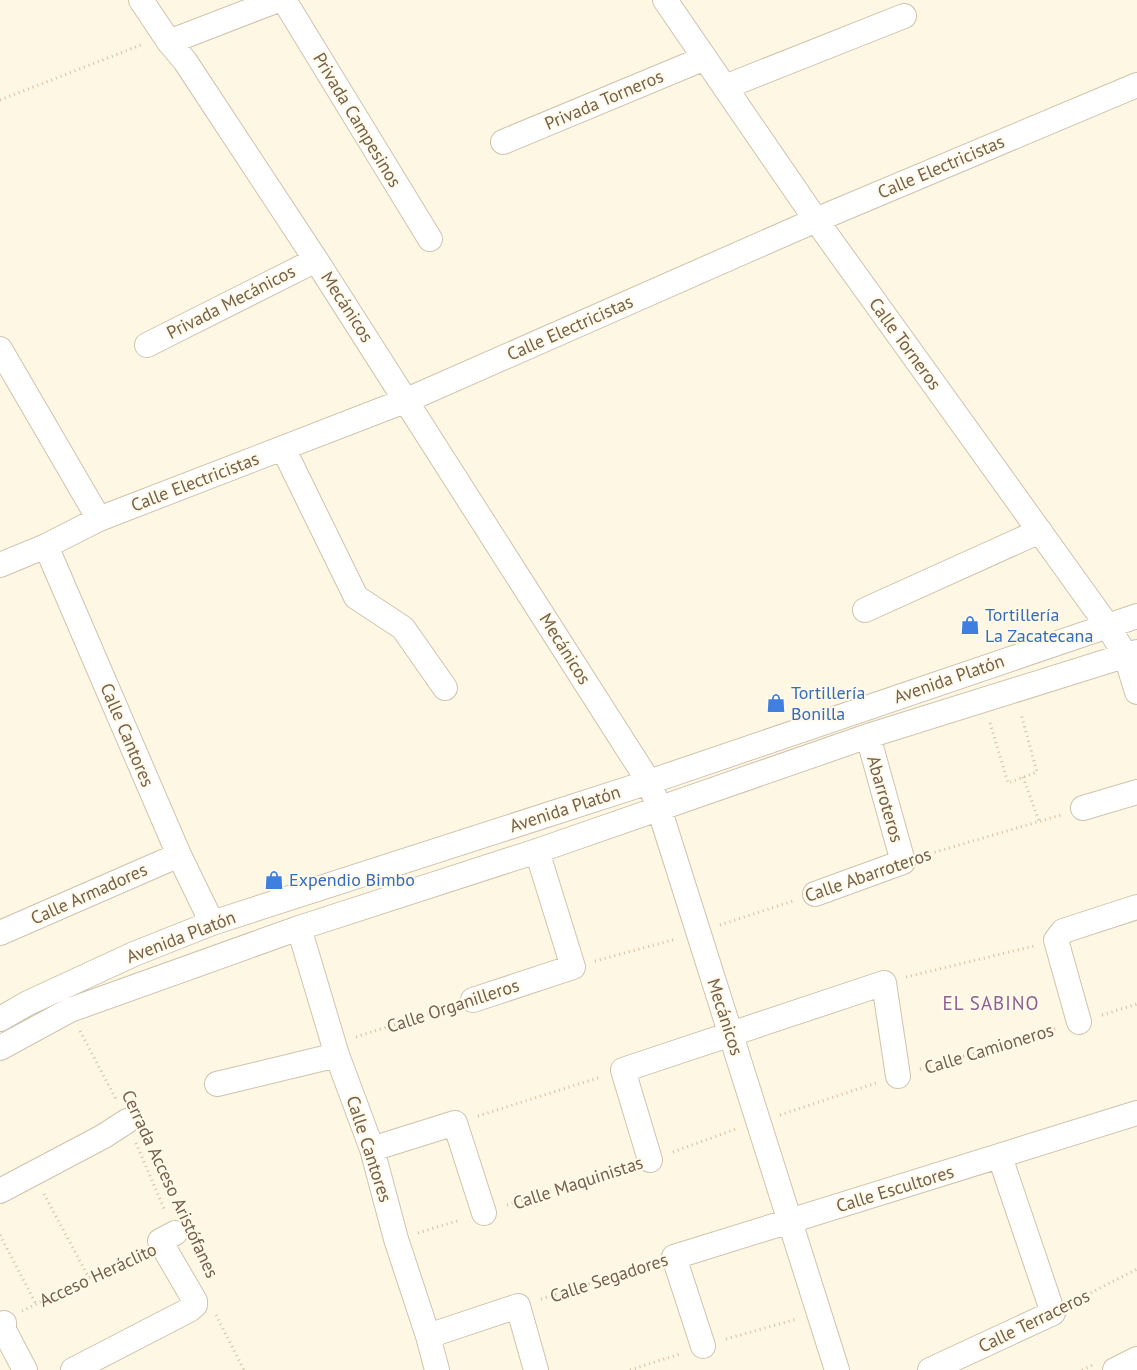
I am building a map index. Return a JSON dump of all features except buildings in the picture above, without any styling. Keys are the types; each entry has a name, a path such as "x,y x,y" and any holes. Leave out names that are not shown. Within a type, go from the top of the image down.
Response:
{"street":[{"name":"Mecánicos","path":"141,0 168,42 185,61 407,400 649,782 659,808 837,1370"},
{"path":"168,42 278,0"},
{"name":"Privada Campesinos","path":"284,0 430,240"},
{"name":"Calle Torneros","path":"665,0 816,220 1107,625 1131,654 1137,692"},
{"path":"725,87 904,16"},
{"name":"Privada Torneros","path":"503,142 705,58"},
{"name":"Calle Electricistas","path":"0,565 46,546 99,519 407,400 816,220 1137,85"},
{"name":"Privada Mecánicos","path":"147,345 316,260"},
{"path":"0,349 99,519"},
{"path":"283,448 356,597 403,628 444,688"},
{"path":"865,610 1040,531"},
{"name":"Calle Cantores","path":"46,546 179,855 212,923"},
{"name":"Avenida Platón","path":"0,1019 28,1003 134,954 212,923 649,782 1137,616"},
{"name":"Avenida Platón","path":"0,1048 70,1010 299,928 537,851 868,736 1131,654"},
{"name":"Abarroteros","path":"868,736 903,862"},
{"path":"1083,808 1137,792"},
{"path":"537,851 573,967"},
{"name":"Calle Armadores","path":"0,933 179,855"},
{"name":"Calle Abarroteros","path":"815,894 903,862"},
{"path":"1079,1022 1056,940 1063,931 1137,907"},
{"name":"Calle Cantores","path":"299,928 335,1050 372,1149 396,1239 428,1336 437,1370"},
{"name":"Calle Organilleros","path":"473,1000 573,967"},
{"path":"650,1160 623,1070 884,983"},
{"name":"Calle Camioneros","path":"884,983 898,1076"},
{"path":"217,1084 335,1050"},
{"name":"Calle Escultores","path":"790,1222 1137,1113"},
{"path":"0,1191 104,1136 127,1121"},
{"path":"372,1149 455,1123 484,1212"},
{"path":"1000,1157 1053,1313"},
{"name":"Calle Segadores","path":"674,1257 790,1222"},
{"name":"Acceso Heráclito","path":"73,1370 189,1310 195,1305 195,1300 168,1237"},
{"path":"674,1257 703,1346"},
{"path":"428,1336 518,1306 536,1370"},
{"name":"Calle Terraceros","path":"930,1370 1053,1313"},
{"path":"4,1323 4,1330 25,1370"},
{"path":"1115,1370 1137,1359"}],"path":[{"path":"0,100 140,45"},
{"path":"983,701 1008,783 1037,772 1014,690"},
{"path":"1023,777 1039,821"},
{"name":"Calle Abarroteros","path":"903,862 1083,808"},
{"name":"Calle Abarroteros","path":"698,933 815,894"},
{"path":"573,967 698,933"},
{"path":"884,983 1056,940"},
{"name":"Calle Organilleros","path":"335,1050 473,1000"},
{"name":"Calle Camioneros","path":"758,1122 898,1076 1137,1004"},
{"name":"Cerrada Acceso Aristófanes","path":"70,1010 127,1121 168,1237"},
{"path":"455,1123 623,1070"},
{"name":"Calle Maquinistas","path":"396,1239 650,1160 758,1122"},
{"path":"33,1173 89,1278"},
{"path":"0,1235 36,1304"},
{"name":"Acceso Heráclito","path":"4,1323 8,1318 168,1237"},
{"name":"Calle Segadores","path":"518,1306 674,1257"},
{"name":"Calle Terraceros","path":"1053,1313 1137,1269"},
{"path":"214,1311 244,1370"}],"place":[{"name":"Tortillería La Zacatecana","path":"970,625"},
{"name":"Tortillería Bonilla","path":"776,703"},
{"name":"Expendio Bimbo","path":"274,880"}],"district":[{"name":"EL SABINO","path":"991,1003"}]}
